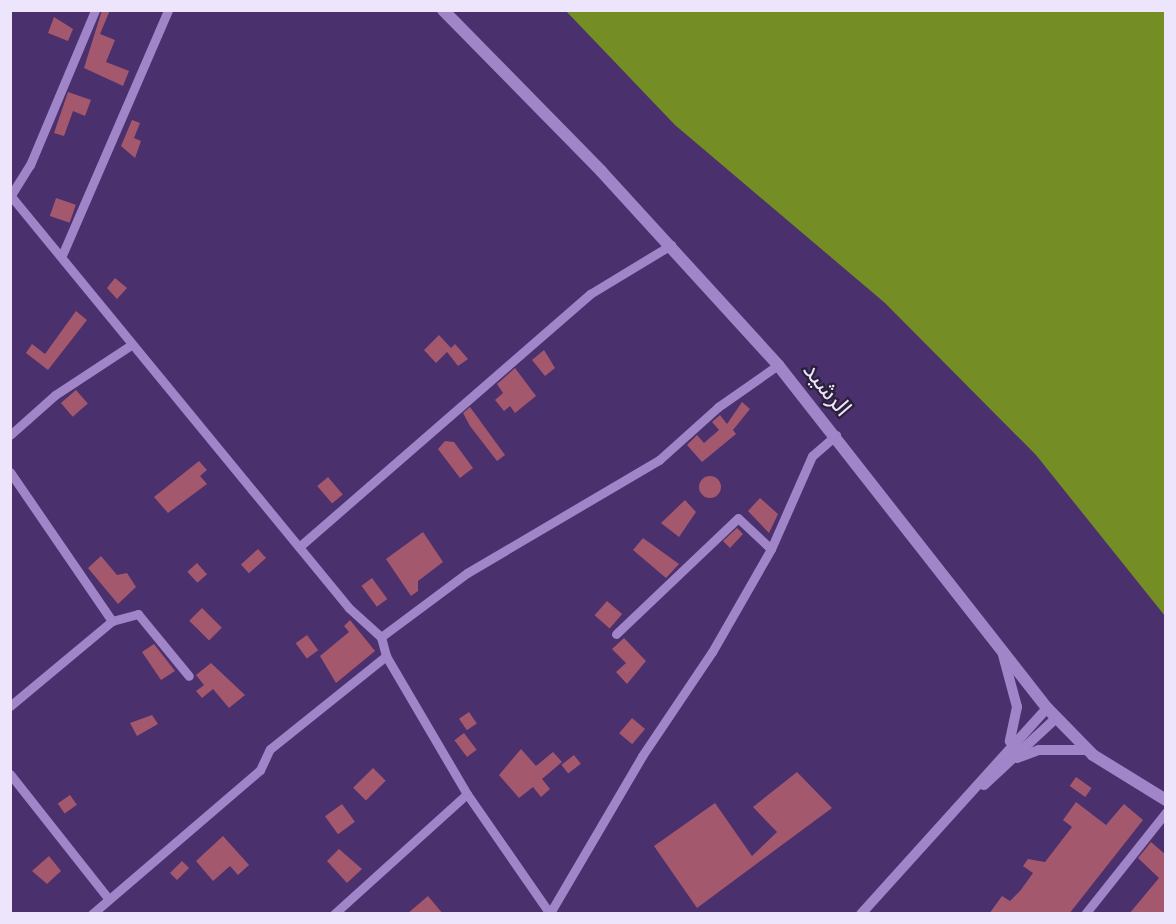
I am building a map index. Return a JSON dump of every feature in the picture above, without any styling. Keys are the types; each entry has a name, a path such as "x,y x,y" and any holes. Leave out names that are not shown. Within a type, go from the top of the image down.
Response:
{"main road":[{"name":"الرشيد","path":"443,10 671,245 778,365 836,435 1056,718 1088,750 1166,801"}],"street":[{"path":"95,10 30,165 11,195 63,253 131,345 298,547 381,638 386,656 467,794 550,913 771,549 812,456 836,435"},
{"path":"63,253 168,10"},
{"path":"298,547 590,294 671,245"},
{"path":"10,435 55,395 131,345"},
{"path":"381,638 467,573 659,460 718,407 778,365"},
{"path":"10,472 112,621"},
{"path":"616,634 738,518 771,549"},
{"path":"10,706 112,621 138,614 189,676"},
{"path":"1001,649 1017,707 1007,747"},
{"path":"92,914 107,897 260,770 270,749 386,656"},
{"path":"974,792 1007,747 1047,708"},
{"path":"861,914 974,792 1056,718"},
{"path":"1011,760 1039,750 1088,750"},
{"path":"10,774 107,897"},
{"path":"334,914 467,794"},
{"path":"1085,914 1166,812"}],"shaded area":[{"path":"566,11 1165,11 1165,616 1036,455 885,303 675,125"}],"building":[{"path":"102,10 110,10 100,34 115,40 106,62 129,71 123,86 84,68"},
{"path":"54,17 73,29 68,41 48,33"},
{"path":"68,92 91,100 85,116 73,111 64,136 54,133"},
{"path":"132,120 140,123 134,138 141,141 135,158 121,146"},
{"path":"56,198 76,205 70,223 50,216"},
{"path":"115,278 127,288 117,299 107,288"},
{"path":"76,311 87,320 48,370 26,353 32,344 45,354"},
{"path":"439,335 451,348 455,344 468,359 458,366 447,352 436,363 424,350"},
{"path":"544,350 555,368 545,376 532,360"},
{"path":"515,368 536,396 515,413 510,406 504,411 495,400 503,393 497,384"},
{"path":"76,390 88,404 73,417 61,403"},
{"path":"742,402 750,409 733,430 736,434 702,462 687,445 697,435 704,443 719,430 712,422 720,415 727,424"},
{"path":"470,407 505,455 497,461 470,426 463,413"},
{"path":"445,441 454,442 473,468 460,478 438,449"},
{"path":"199,461 207,470 200,476 207,484 168,513 154,497"},
{"path":"710,476 718,479 721,487 718,495 710,498 702,495 699,487 702,479"},
{"path":"328,477 343,495 332,504 317,486"},
{"path":"760,498 778,514 769,533 748,511"},
{"path":"685,500 696,512 679,537 661,523"},
{"path":"737,528 743,534 730,548 723,541"},
{"path":"423,532 443,562 418,581 418,591 411,596 386,559"},
{"path":"643,538 679,564 666,578 633,550"},
{"path":"258,549 266,558 249,573 241,564"},
{"path":"101,556 117,575 127,573 136,587 118,604 88,568"},
{"path":"197,563 207,574 197,583 187,572"},
{"path":"372,578 387,599 377,607 361,586"},
{"path":"607,601 622,614 610,628 595,615"},
{"path":"202,608 222,628 209,641 189,621"},
{"path":"350,620 375,651 336,683 320,656 349,632 344,626"},
{"path":"307,635 318,650 307,659 296,643"},
{"path":"624,638 646,661 627,684 616,672 626,663 612,649"},
{"path":"154,644 175,671 161,680 142,652"},
{"path":"211,663 245,695 229,708 213,689 202,698 196,691 204,685 196,675"},
{"path":"469,712 477,724 467,730 459,719"},
{"path":"152,715 158,724 137,736 130,723"},
{"path":"632,718 645,729 632,744 619,733"},
{"path":"464,733 477,750 467,757 454,740"},
{"path":"521,749 536,766 553,752 562,762 542,779 550,789 541,797 533,787 519,798 499,775"},
{"path":"574,755 581,764 568,774 561,765"},
{"path":"373,768 386,781 366,801 353,788"},
{"path":"797,772 832,808 697,908 654,846 715,803 752,856 777,832 753,807"},
{"path":"1076,777 1092,788 1085,797 1070,786"},
{"path":"70,795 77,805 65,813 58,804"},
{"path":"1076,802 1106,825 1124,804 1143,820 1069,914 989,914 1002,896 1010,901 1033,873 1023,866 1028,859 1045,862 1072,827 1063,820"},
{"path":"342,804 355,822 338,834 325,816"},
{"path":"223,836 249,865 238,875 230,866 213,881 196,861"},
{"path":"1151,842 1166,855 1166,914 1129,914 1159,878 1138,858"},
{"path":"339,849 362,869 347,883 327,861"},
{"path":"49,856 61,871 47,884 32,871"},
{"path":"182,861 189,868 177,880 170,873"},
{"path":"428,896 443,914 407,914"}]}
